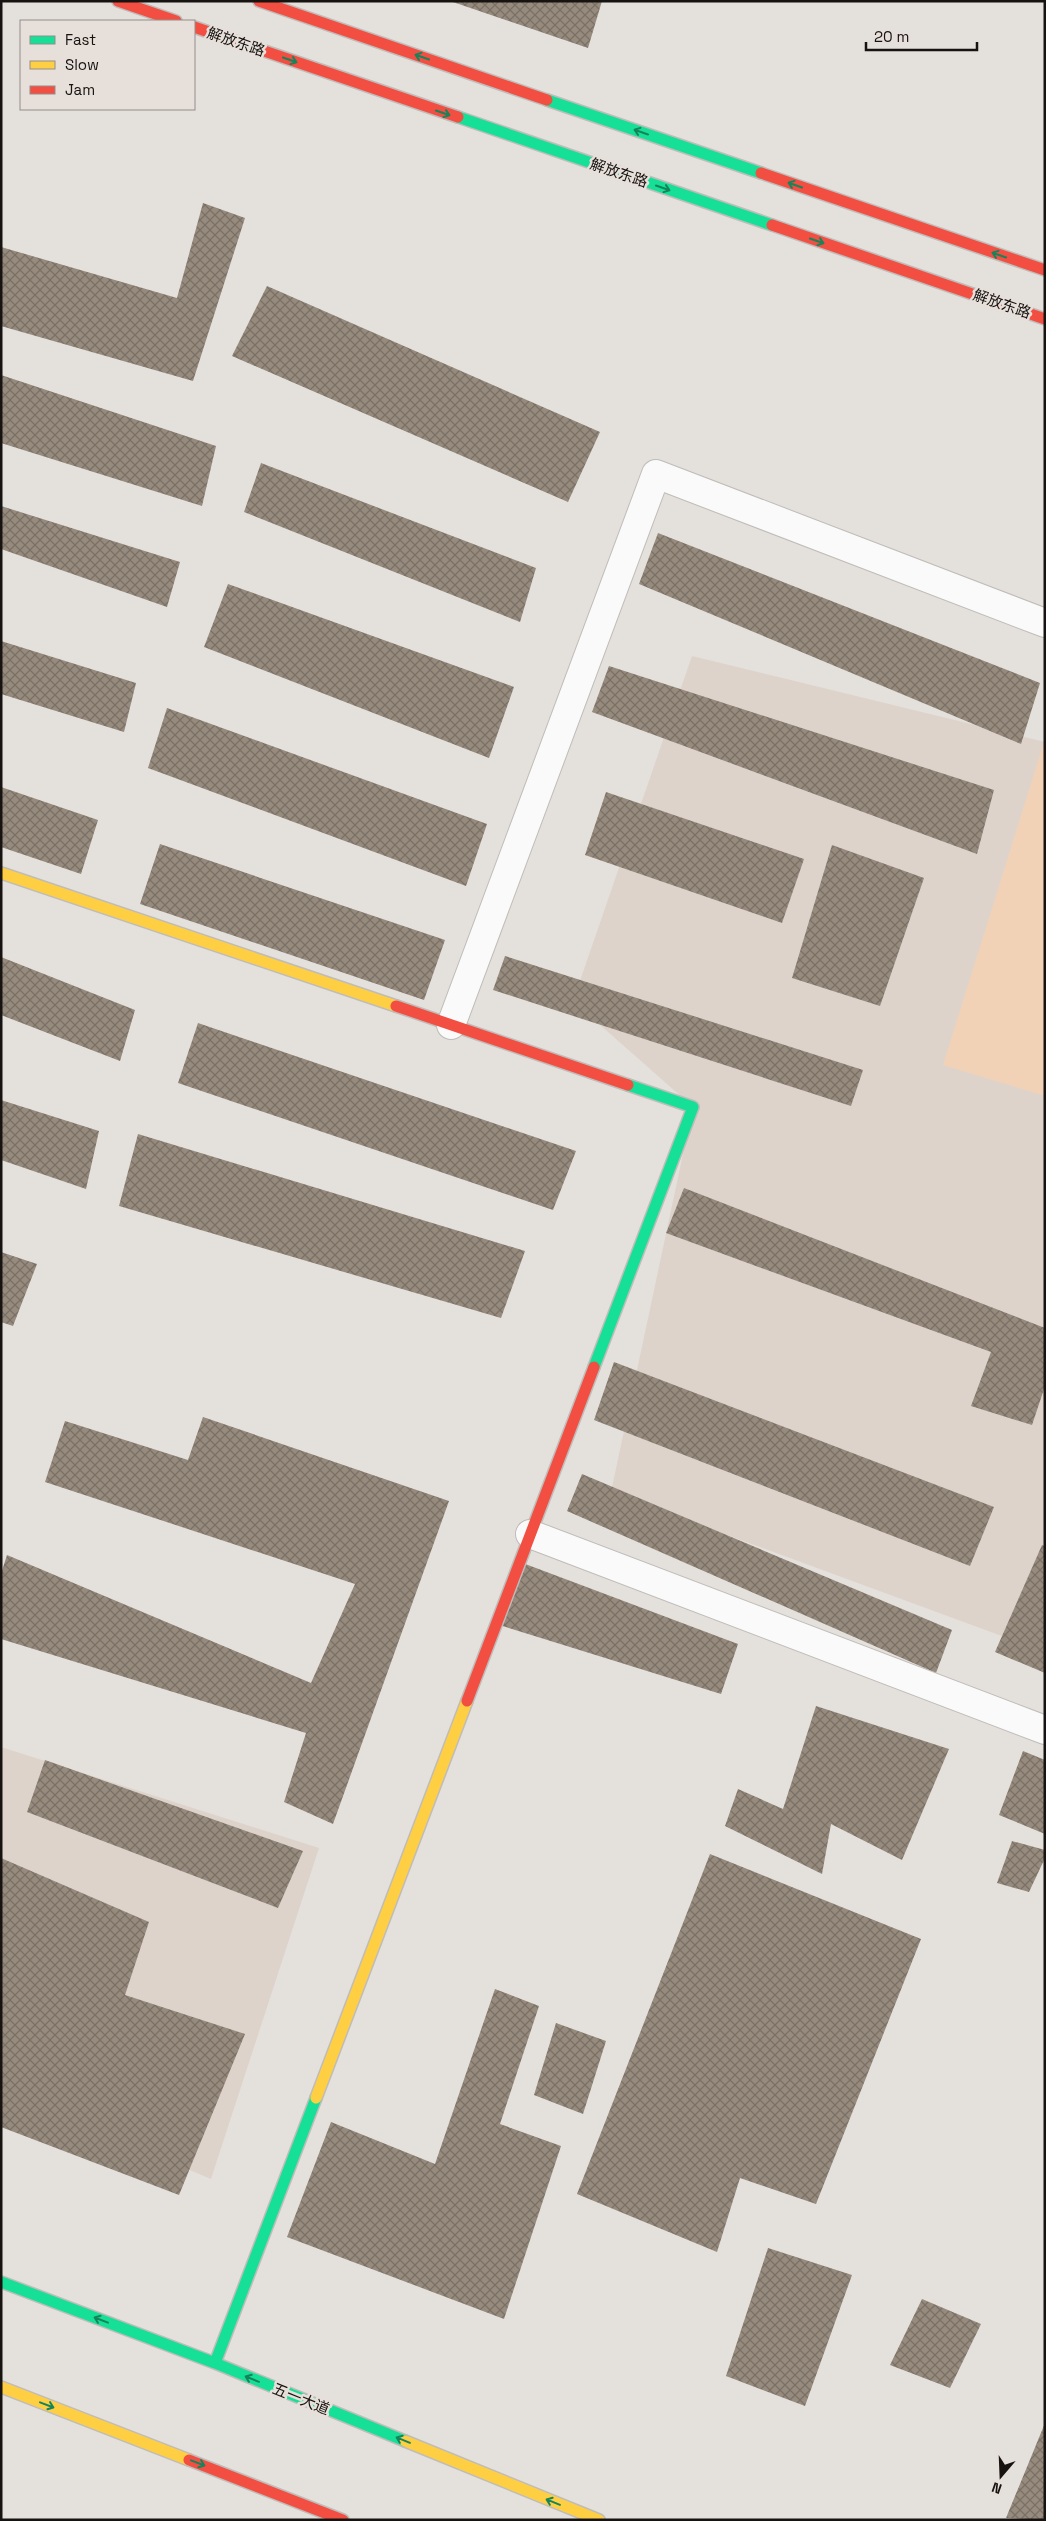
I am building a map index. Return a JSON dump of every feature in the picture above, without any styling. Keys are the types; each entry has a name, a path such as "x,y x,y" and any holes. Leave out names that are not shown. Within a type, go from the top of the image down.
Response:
{"main road":[{"path":"118,1 173,20"},
{"path":"259,1 1045,270"},
{"name":"解放东路","path":"195,27 1045,319"},
{"path":"1,873 693,1107 215,2363"},
{"name":"五一大道","path":"1,2282 215,2363 584,2517 598,2520"},
{"path":"1,2387 343,2520"}],"street":[{"path":"451,1025 656,474 1045,623"},
{"path":"530,1534 1045,1730"}],"shaded area":[{"path":"692,656 1045,742 1045,1652 611,1492 693,1107 573,1001"},
{"path":"1045,742 1045,1096 943,1065"},
{"path":"1,1747 319,1848 211,2179 1,2090"}],"building":[{"path":"450,1 602,1 588,48"},
{"path":"203,203 245,218 193,381 1,326 1,247 177,298"},
{"path":"267,286 600,432 568,502 232,356"},
{"path":"1,375 216,446 202,506 1,443"},
{"path":"261,463 536,568 520,622 244,512"},
{"path":"1,506 180,562 167,607 1,549"},
{"path":"658,533 1040,683 1021,744 639,584"},
{"path":"228,584 514,687 489,758 204,647"},
{"path":"1,641 136,683 124,732 1,694"},
{"path":"609,666 994,790 977,854 592,712"},
{"path":"167,708 487,824 466,886 148,768"},
{"path":"1,787 98,820 81,874 1,847"},
{"path":"606,792 804,859 782,923 585,855"},
{"path":"160,844 445,940 424,1000 140,904"},
{"path":"832,845 924,878 880,1006 792,978"},
{"path":"505,956 863,1070 851,1106 493,990"},
{"path":"1,957 135,1010 120,1061 1,1015"},
{"path":"198,1023 576,1151 553,1210 178,1083"},
{"path":"1,1100 99,1131 86,1189 1,1160"},
{"path":"138,1134 525,1251 501,1318 119,1206"},
{"path":"684,1188 1045,1328 1045,1386 1032,1425 971,1406 991,1352 666,1233"},
{"path":"1,1252 37,1264 13,1326 1,1322"},
{"path":"614,1362 994,1507 970,1566 594,1420"},
{"path":"203,1417 449,1501 333,1824 284,1802 306,1733 1,1639 1,1574 7,1555 311,1683 355,1584 45,1482 65,1421 188,1460"},
{"path":"582,1474 952,1630 936,1673 567,1511"},
{"path":"1042,1545 1045,1546 1045,1673 995,1652"},
{"path":"520,1562 738,1644 721,1694 496,1624"},
{"path":"816,1706 949,1749 902,1860 831,1824 822,1874 725,1826 738,1789 783,1809"},
{"path":"1023,1751 1045,1760 1045,1834 999,1815"},
{"path":"45,1760 303,1851 278,1908 27,1812"},
{"path":"1012,1841 1045,1850 1045,1858 1029,1892 997,1883"},
{"path":"710,1854 921,1939 816,2204 740,2178 717,2252 577,2194"},
{"path":"1,1858 149,1922 125,1995 245,2034 179,2195 1,2127"},
{"path":"495,1989 539,2006 500,2124 561,2146 504,2319 287,2237 331,2122 435,2164"},
{"path":"556,2023 606,2041 583,2114 534,2095"},
{"path":"768,2248 852,2275 805,2406 726,2376"},
{"path":"922,2299 981,2324 950,2388 890,2365"},
{"path":"1045,2423 1045,2520 1006,2518"}],"traffic: fast":[{"path":"547,100 761,173"},
{"path":"458,117 772,225"},
{"path":"594,1367 693,1107 628,1085"},
{"path":"215,2363 316,2098"},
{"path":"1,2282 215,2363 405,2441"}],"traffic: slow":[{"path":"1,873 396,1006"},
{"path":"316,2098 467,1701"},
{"path":"1,2387 189,2460"},
{"path":"405,2441 599,2520"}],"traffic: jam":[{"path":"118,1 173,20"},
{"path":"259,1 547,100"},
{"path":"195,27 458,117"},
{"path":"761,173 1045,270"},
{"path":"772,225 1045,319"},
{"path":"396,1006 628,1085"},
{"path":"467,1701 594,1367"},
{"path":"189,2460 343,2520"}]}
